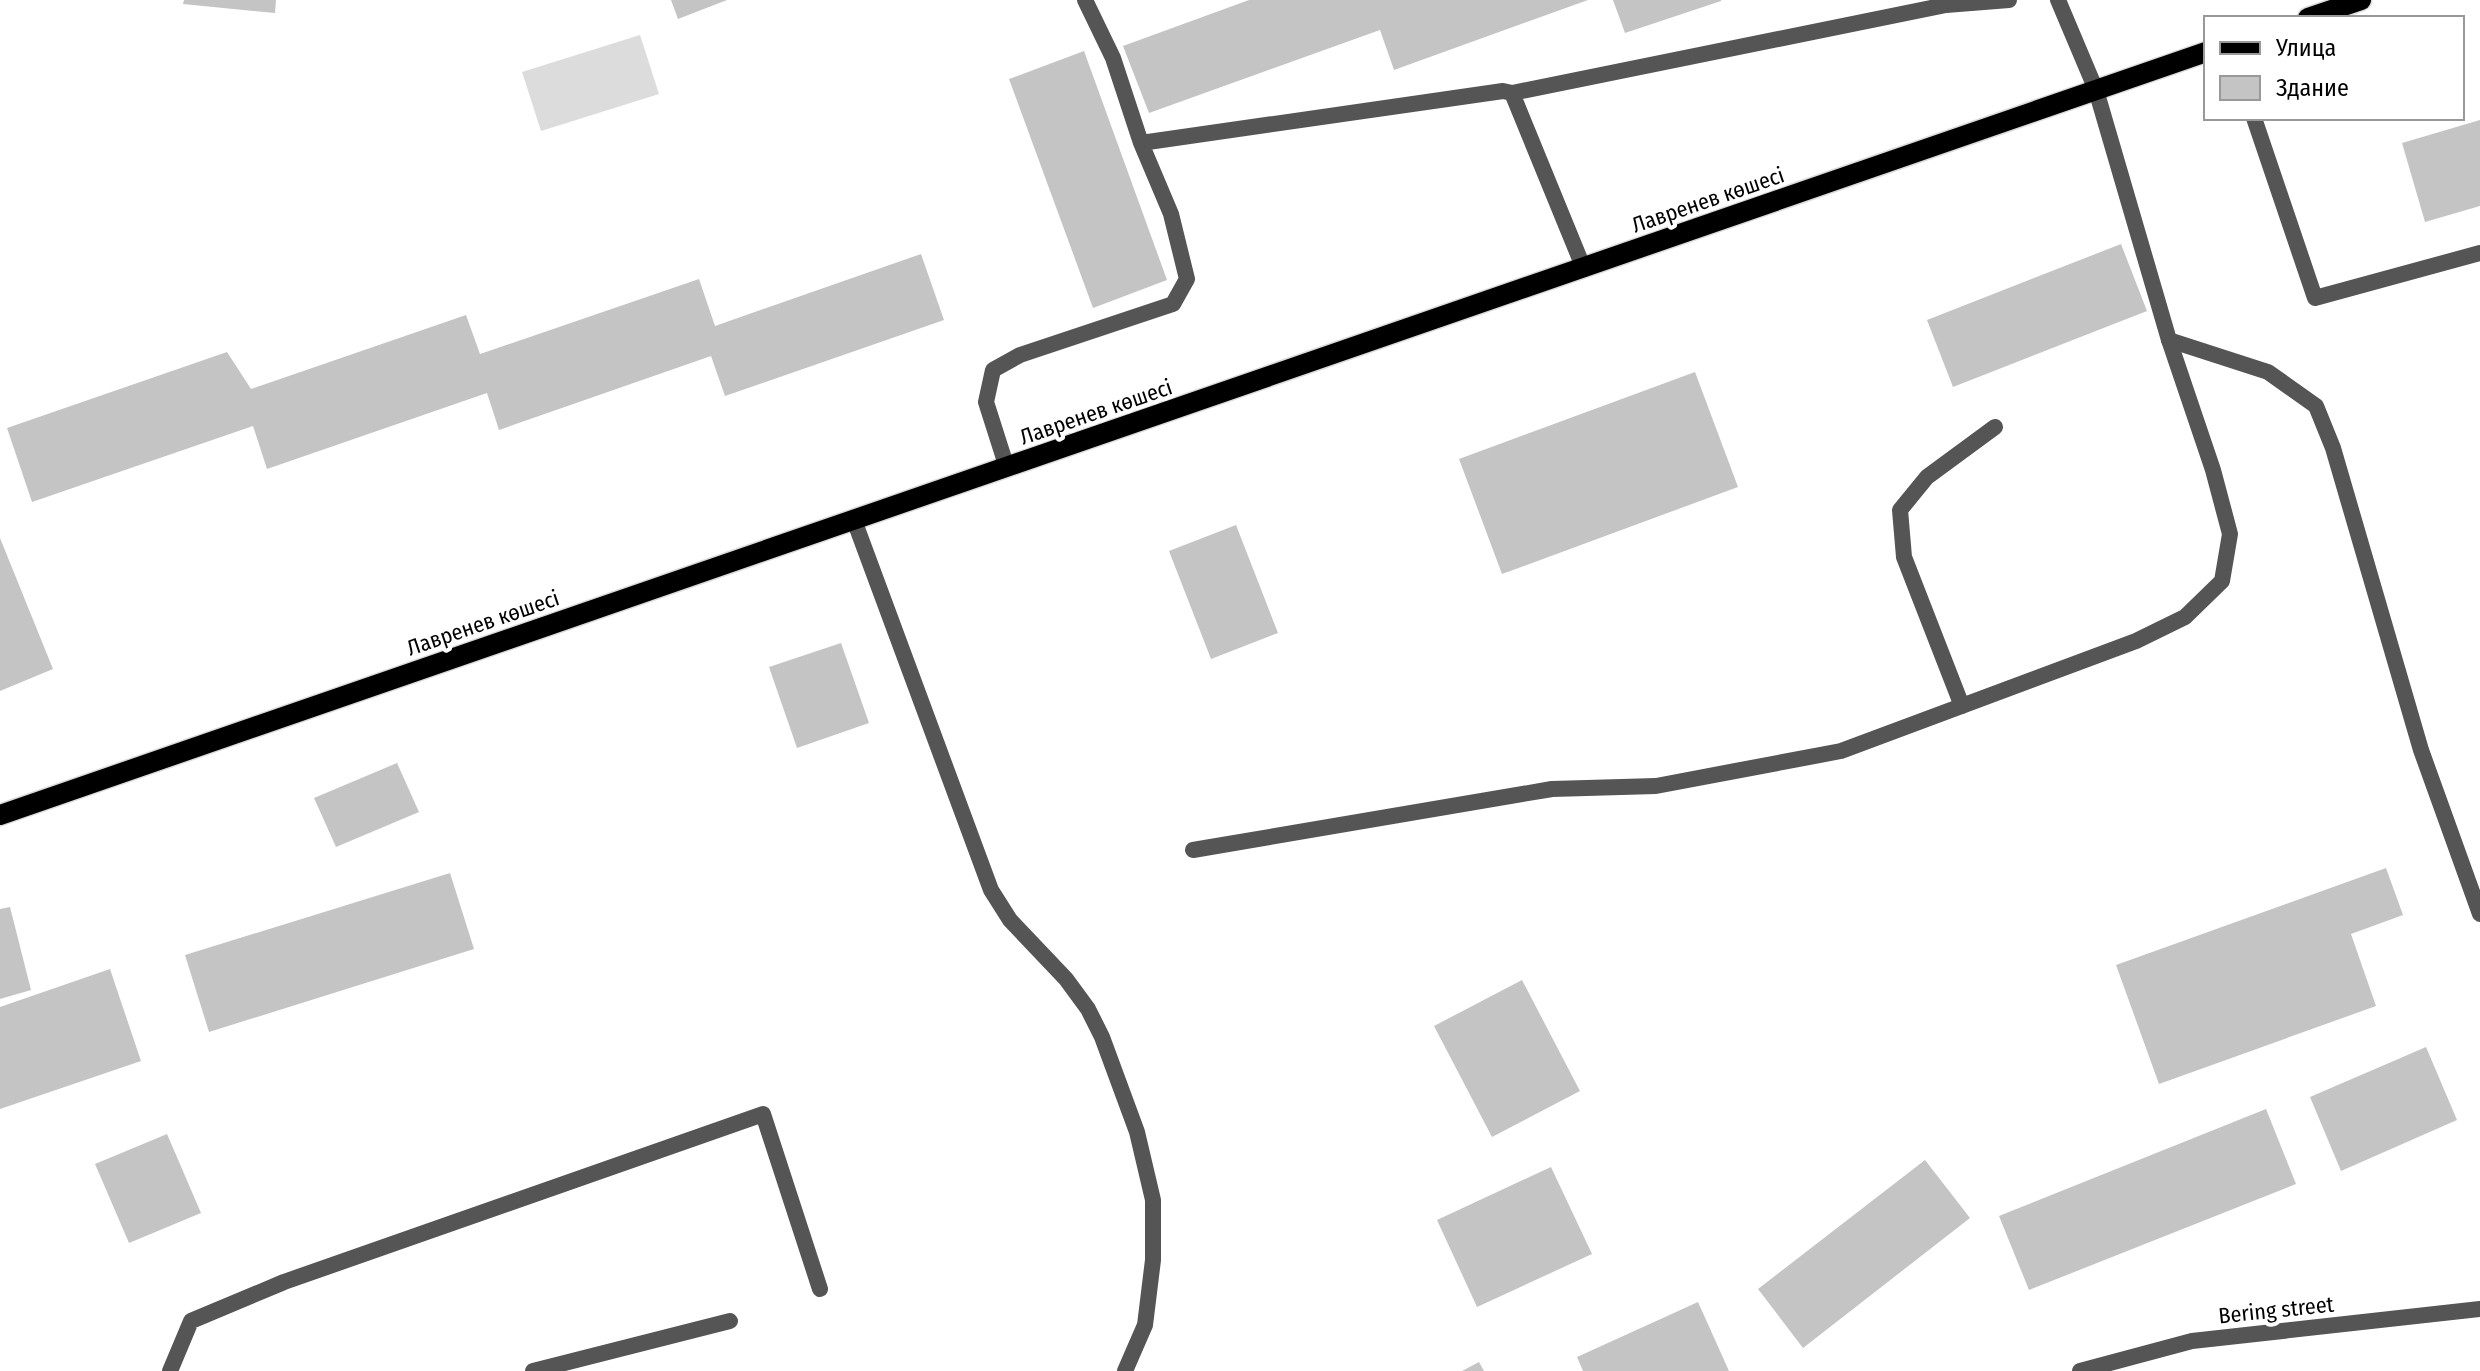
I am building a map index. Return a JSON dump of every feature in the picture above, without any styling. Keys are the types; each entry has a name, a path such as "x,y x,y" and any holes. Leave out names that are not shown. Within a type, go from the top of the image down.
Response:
{"main road":[{"path":"2314,16 2361,0"},
{"name":"Лавренев көшесі","path":"0,815 2204,53"}],"street":[{"path":"1007,468 986,402 993,370 1020,355 1173,304 1187,279 1171,214 1141,143 1113,58 1085,0"},
{"path":"1141,143 1503,91 1512,93 1946,5 2009,0"},
{"path":"1193,850 1552,789 1656,786 1841,751 2136,641 2185,617 2222,581 2230,534 2213,470 2169,340 2096,90 2059,0"},
{"path":"1512,93 1584,269"},
{"path":"2255,120 2315,298 2480,253"},
{"path":"2169,340 2268,372 2316,406 2337,462 2421,750 2480,914"},
{"path":"1962,706 1904,557 1900,510 1927,477 1995,427"},
{"path":"854,520 991,890 1010,920 1066,979 1088,1009 1102,1037 1137,1132 1153,1200 1153,1260 1145,1325 1125,1371"},
{"path":"170,1371 191,1321 284,1282 763,1114 820,1289"},
{"name":"Bering street","path":"2080,1371 2192,1341 2480,1309"},
{"path":"533,1371 730,1321"}],"shaded area":[{"path":"640,35 659,94 541,131 522,72"}],"building":[{"path":"184,0 276,0 275,13 183,4"},
{"path":"671,0 727,0 678,19"},
{"path":"1249,0 1588,0 1394,70 1380,30 1149,113 1123,46"},
{"path":"1613,0 1721,0 1721,1 1625,33"},
{"path":"1084,51 1167,280 1093,308 1009,79"},
{"path":"2480,120 2480,206 2425,222 2402,143"},
{"path":"2121,244 2147,311 1953,387 1927,320"},
{"path":"921,254 944,320 725,396 711,356 499,430 487,393 267,469 253,426 32,502 7,428 227,352 251,389 466,315 480,354 699,279 715,326"},
{"path":"1695,372 1738,487 1502,574 1459,459"},
{"path":"1236,525 1278,633 1211,659 1169,551"},
{"path":"0,538 53,669 0,691"},
{"path":"841,643 869,723 797,748 769,667"},
{"path":"397,763 419,812 336,847 314,798"},
{"path":"2386,868 2403,915 2351,934 2376,1006 2159,1084 2116,965"},
{"path":"450,873 474,949 209,1032 185,955"},
{"path":"10,907 31,990 0,999 0,909"},
{"path":"110,969 141,1061 0,1109 0,1007"},
{"path":"1522,980 1580,1091 1492,1137 1434,1026"},
{"path":"2426,1047 2457,1120 2341,1171 2310,1097"},
{"path":"2266,1109 2296,1184 2029,1290 1999,1216"},
{"path":"167,1134 201,1213 129,1243 95,1164"},
{"path":"1925,1160 1970,1218 1803,1348 1758,1289"},
{"path":"1551,1167 1592,1254 1477,1307 1437,1220"},
{"path":"1698,1302 1729,1371 1583,1371 1577,1357"},
{"path":"1479,1362 1484,1371 1462,1371"}]}
